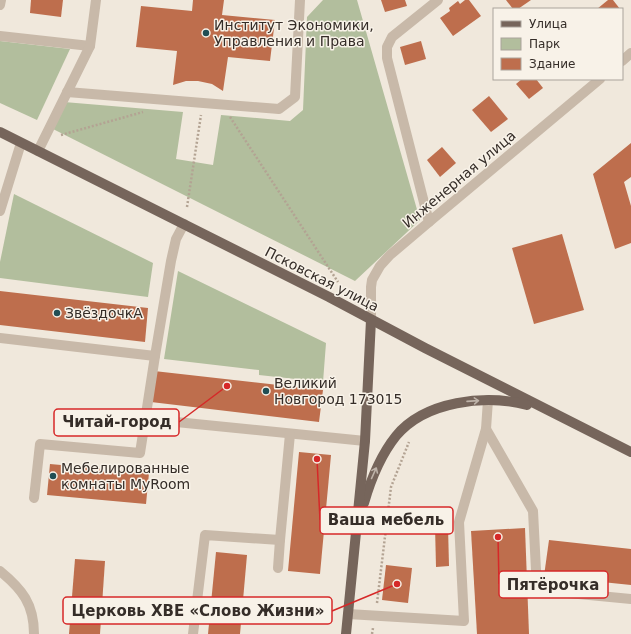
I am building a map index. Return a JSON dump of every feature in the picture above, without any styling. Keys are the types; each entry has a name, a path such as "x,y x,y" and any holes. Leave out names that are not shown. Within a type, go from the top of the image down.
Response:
{"main road":[{"name":"Псковская улица","path":"0,132 330,297 371,320 631,452"},
{"path":"346,634 365,441 371,320"},
{"path":"357,524 370,483 382,455 396,435 414,420 446,405 464,402 488,400 518,402 543,408"}],"street":[{"path":"0,5 1,0"},
{"path":"38,151 90,46 96,0"},
{"path":"67,92 280,109 295,97 300,0"},
{"path":"429,222 387,58 387,46 392,36 438,0"},
{"path":"0,36 90,46"},
{"path":"623,59 631,53"},
{"name":"Инженерная улица","path":"371,320 371,287 375,273 390,255 599,80"},
{"path":"0,210 21,143"},
{"path":"34,498 40,444 140,453 155,356 176,239 184,224"},
{"path":"0,338 155,356"},
{"path":"348,614 464,621 459,522 486,429 488,400"},
{"path":"146,419 365,441"},
{"path":"486,429 533,510 537,590 631,599"},
{"path":"278,568 290,434"},
{"path":"193,634 205,535 280,540"},
{"path":"0,570 15,583 28,600 34,622 34,634"}],"path":[{"path":"187,207 203,102"},
{"path":"221,104 338,282"},
{"path":"56,136 146,111"},
{"path":"372,634 391,487 410,440"}],"green space":[{"path":"323,0 357,0 420,220 355,281 51,128 64,102 183,112 176,159 213,165 221,115 290,121 303,110 307,17"},
{"path":"0,41 70,49 37,120 0,103"},
{"path":"14,194 153,263 148,297 0,278 0,262"},
{"path":"178,271 326,343 323,382 259,375 259,370 164,359"}],"building":[{"path":"31,0 63,0 61,17 30,13"},
{"name":"Институт Экономики, Управления и Права","path":"193,0 224,0 222,15 275,20 270,61 228,57 223,91 212,84 198,81 186,81 173,85 177,51 136,47 141,6 192,11"},
{"path":"381,0 405,0 407,6 385,12"},
{"path":"465,0 469,0 481,16 453,36 440,18 450,11 449,8 458,1 460,4"},
{"path":"506,0 531,0 519,8 512,8"},
{"path":"608,0 613,0 619,8 598,8"},
{"path":"421,41 426,59 405,65 400,47"},
{"path":"521,80 537,80 543,88 529,99 516,84"},
{"path":"489,96 508,119 491,132 472,110"},
{"path":"631,143 631,177 624,182 631,206 631,243 615,249 593,174"},
{"path":"442,147 456,163 440,177 427,160"},
{"path":"562,234 584,310 534,324 512,248"},
{"path":"0,291 148,308 145,342 0,325"},
{"path":"154,371 323,390 319,422 151,402"},
{"path":"299,452 331,455 320,574 288,571"},
{"path":"50,464 149,473 146,504 47,495"},
{"path":"435,526 448,526 449,566 436,567"},
{"path":"525,528 529,634 477,634 471,531"},
{"path":"549,540 631,549 631,585 544,576"},
{"path":"216,552 247,555 240,634 208,634"},
{"path":"75,559 105,561 100,634 69,634"},
{"path":"386,565 412,568 408,603 382,600"}],"place":[{"name":"Институт Экономики, Управления и Права","path":"206,33"},
{"name":"ЗвёздочкА","path":"57,313"},
{"name":"Читай-город","path":"227,386"},
{"name":"Великий Новгород 173015","path":"266,391"},
{"name":"Ваша мебель","path":"317,459"},
{"name":"Мебелированные комнаты MyRoom","path":"53,476"},
{"name":"Пятёрочка","path":"498,537"},
{"name":"Церковь ХВЕ «Слово Жизни»","path":"397,584"}]}
